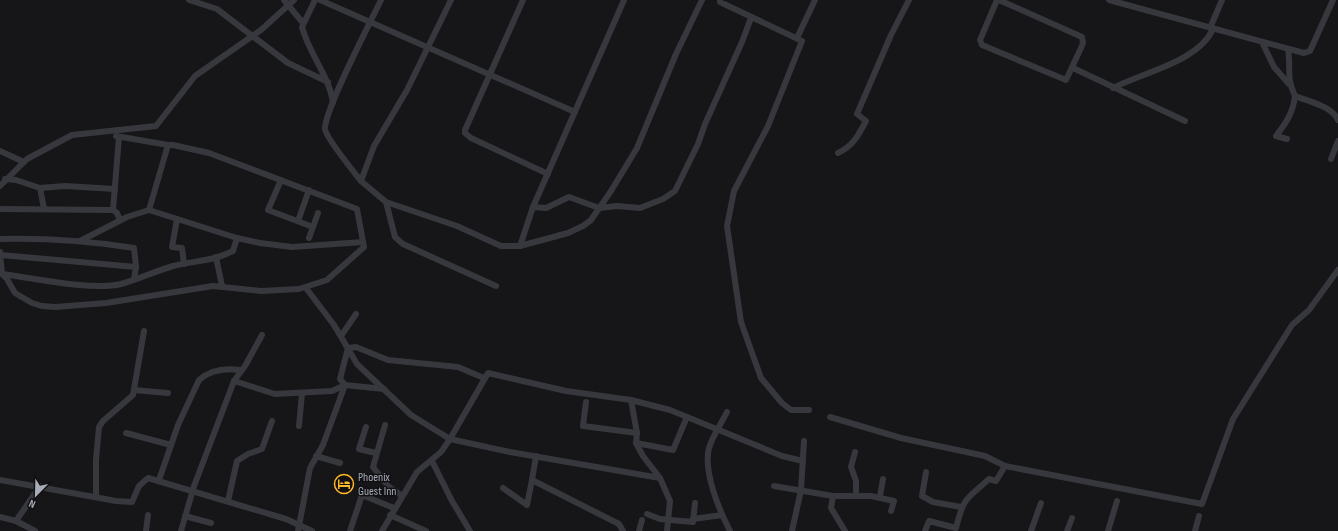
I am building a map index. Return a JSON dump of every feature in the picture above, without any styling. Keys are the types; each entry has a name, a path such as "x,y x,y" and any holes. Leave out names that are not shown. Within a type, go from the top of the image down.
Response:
{"street":[{"path":"189,0 217,9 254,35 288,63 328,82"},
{"path":"0,186 5,179 36,153 72,135 156,126 195,76 254,35 286,2 294,0"},
{"path":"303,23 315,0"},
{"path":"320,0 575,112"},
{"path":"381,0 333,103 326,122 326,133 361,181 386,202 457,226 501,246 520,246 568,233 583,226 591,220 627,167 637,148 676,54 702,0"},
{"path":"361,181 374,146 407,90 429,48 451,0"},
{"path":"523,0 465,133 471,138 548,174"},
{"path":"520,246 533,207 624,0"},
{"path":"797,38 815,0"},
{"path":"838,153 847,148 856,140 866,121 857,114 891,35 909,0"},
{"path":"998,0 1082,37 1083,43 1073,68 1066,80 982,45 980,40 998,0"},
{"path":"1109,0 1304,54 1310,51 1333,0"},
{"path":"1113,88 1133,78 1151,73 1197,50 1207,39 1222,0"},
{"path":"719,1 751,18 802,41 768,126 734,191 727,226 741,322 761,378 782,403 791,410 809,410"},
{"path":"286,2 303,23 305,38 328,82 333,103"},
{"path":"533,207 546,208 569,197 599,208 617,206 640,208 663,199 675,191 698,144 705,124 742,42 751,18"},
{"path":"1262,42 1274,67 1289,84 1295,96 1294,108 1287,122 1276,136 1286,140"},
{"path":"1288,49 1289,84"},
{"path":"1073,68 1185,121"},
{"path":"1295,96 1322,107 1336,115 1338,120"},
{"path":"102,132 119,137 168,144 210,153 357,208 364,247 327,280 306,288 261,291 222,286 106,303 42,306 32,303 15,293 7,279 2,274 0,254 136,267"},
{"path":"113,210 119,137"},
{"path":"1331,159 1338,141"},
{"path":"149,210 168,144"},
{"path":"0,151 24,162"},
{"path":"5,179 16,180 40,188 65,186 115,189"},
{"path":"282,180 268,210 313,227"},
{"path":"40,188 44,209"},
{"path":"298,221 309,190"},
{"path":"386,202 395,237 403,244 496,286"},
{"path":"0,209 113,210 117,213 120,220"},
{"path":"80,241 120,220 149,210 237,238 292,247 363,242"},
{"path":"309,238 318,214"},
{"path":"177,219 172,247 182,248 184,264"},
{"path":"0,239 33,238 80,241 134,248 136,267 134,279"},
{"path":"2,274 92,286 121,284 184,264 216,257 233,251 237,238"},
{"path":"216,257 222,286"},
{"path":"830,417 901,438 985,456 1006,466 1202,504 1233,419 1292,325 1310,310 1338,270"},
{"path":"306,288 342,336 357,364 411,415 450,439 660,478"},
{"path":"342,336 356,314"},
{"path":"96,498 96,460 99,427 103,421 130,399 134,390 144,331"},
{"path":"181,531 193,491 234,381 240,370 245,366 262,336"},
{"path":"348,348 356,347 388,360 458,367 484,378"},
{"path":"344,385 340,379 348,348"},
{"path":"159,480 178,425 199,380 204,375 226,368 240,370"},
{"path":"382,531 394,508 417,472 432,461 450,439 488,373 566,391 631,400 670,410 782,456 803,460"},
{"path":"234,381 275,394 332,391 344,385 384,389"},
{"path":"299,528 310,468 323,445 344,385"},
{"path":"134,390 168,393"},
{"path":"299,426 302,393"},
{"path":"631,400 637,433 636,443 643,456 660,478 670,501 667,531"},
{"path":"586,402 583,426 637,433"},
{"path":"726,412 709,447 706,462 722,515 730,531"},
{"path":"636,443 673,450 687,417"},
{"path":"228,501 237,461 248,454 262,449 272,421"},
{"path":"385,425 373,467 388,486 402,496"},
{"path":"366,427 359,450 376,453"},
{"path":"126,433 171,445"},
{"path":"792,531 801,490 804,441"},
{"path":"855,452 851,467 856,481 856,496"},
{"path":"316,456 340,463"},
{"path":"503,488 527,505 536,456"},
{"path":"432,461 452,501 470,531"},
{"path":"925,531 929,522 956,529 961,507 967,497 989,479 998,480 1006,466"},
{"path":"926,472 922,496 933,502 961,507"},
{"path":"0,480 40,486 96,498 132,502 139,486 148,478 228,501 299,528 312,531"},
{"path":"880,496 883,479"},
{"path":"532,480 619,524 624,531"},
{"path":"16,521 40,486"},
{"path":"774,486 834,496 880,496 894,501 891,511"},
{"path":"350,531 362,496 394,508"},
{"path":"834,496 831,508 845,531"},
{"path":"1108,531 1117,501"},
{"path":"693,519 695,503"},
{"path":"1031,531 1041,503"},
{"path":"647,514 660,519 693,522 693,519 722,515"},
{"path":"146,531 148,515"},
{"path":"390,515 426,531"},
{"path":"0,516 16,521 35,531"},
{"path":"185,516 211,523"},
{"path":"1195,531 1199,516"},
{"path":"1067,531 1072,518"},
{"path":"639,531 642,520"}],"place":[{"name":"Phoenix Guest Inn","path":"344,484"}]}
